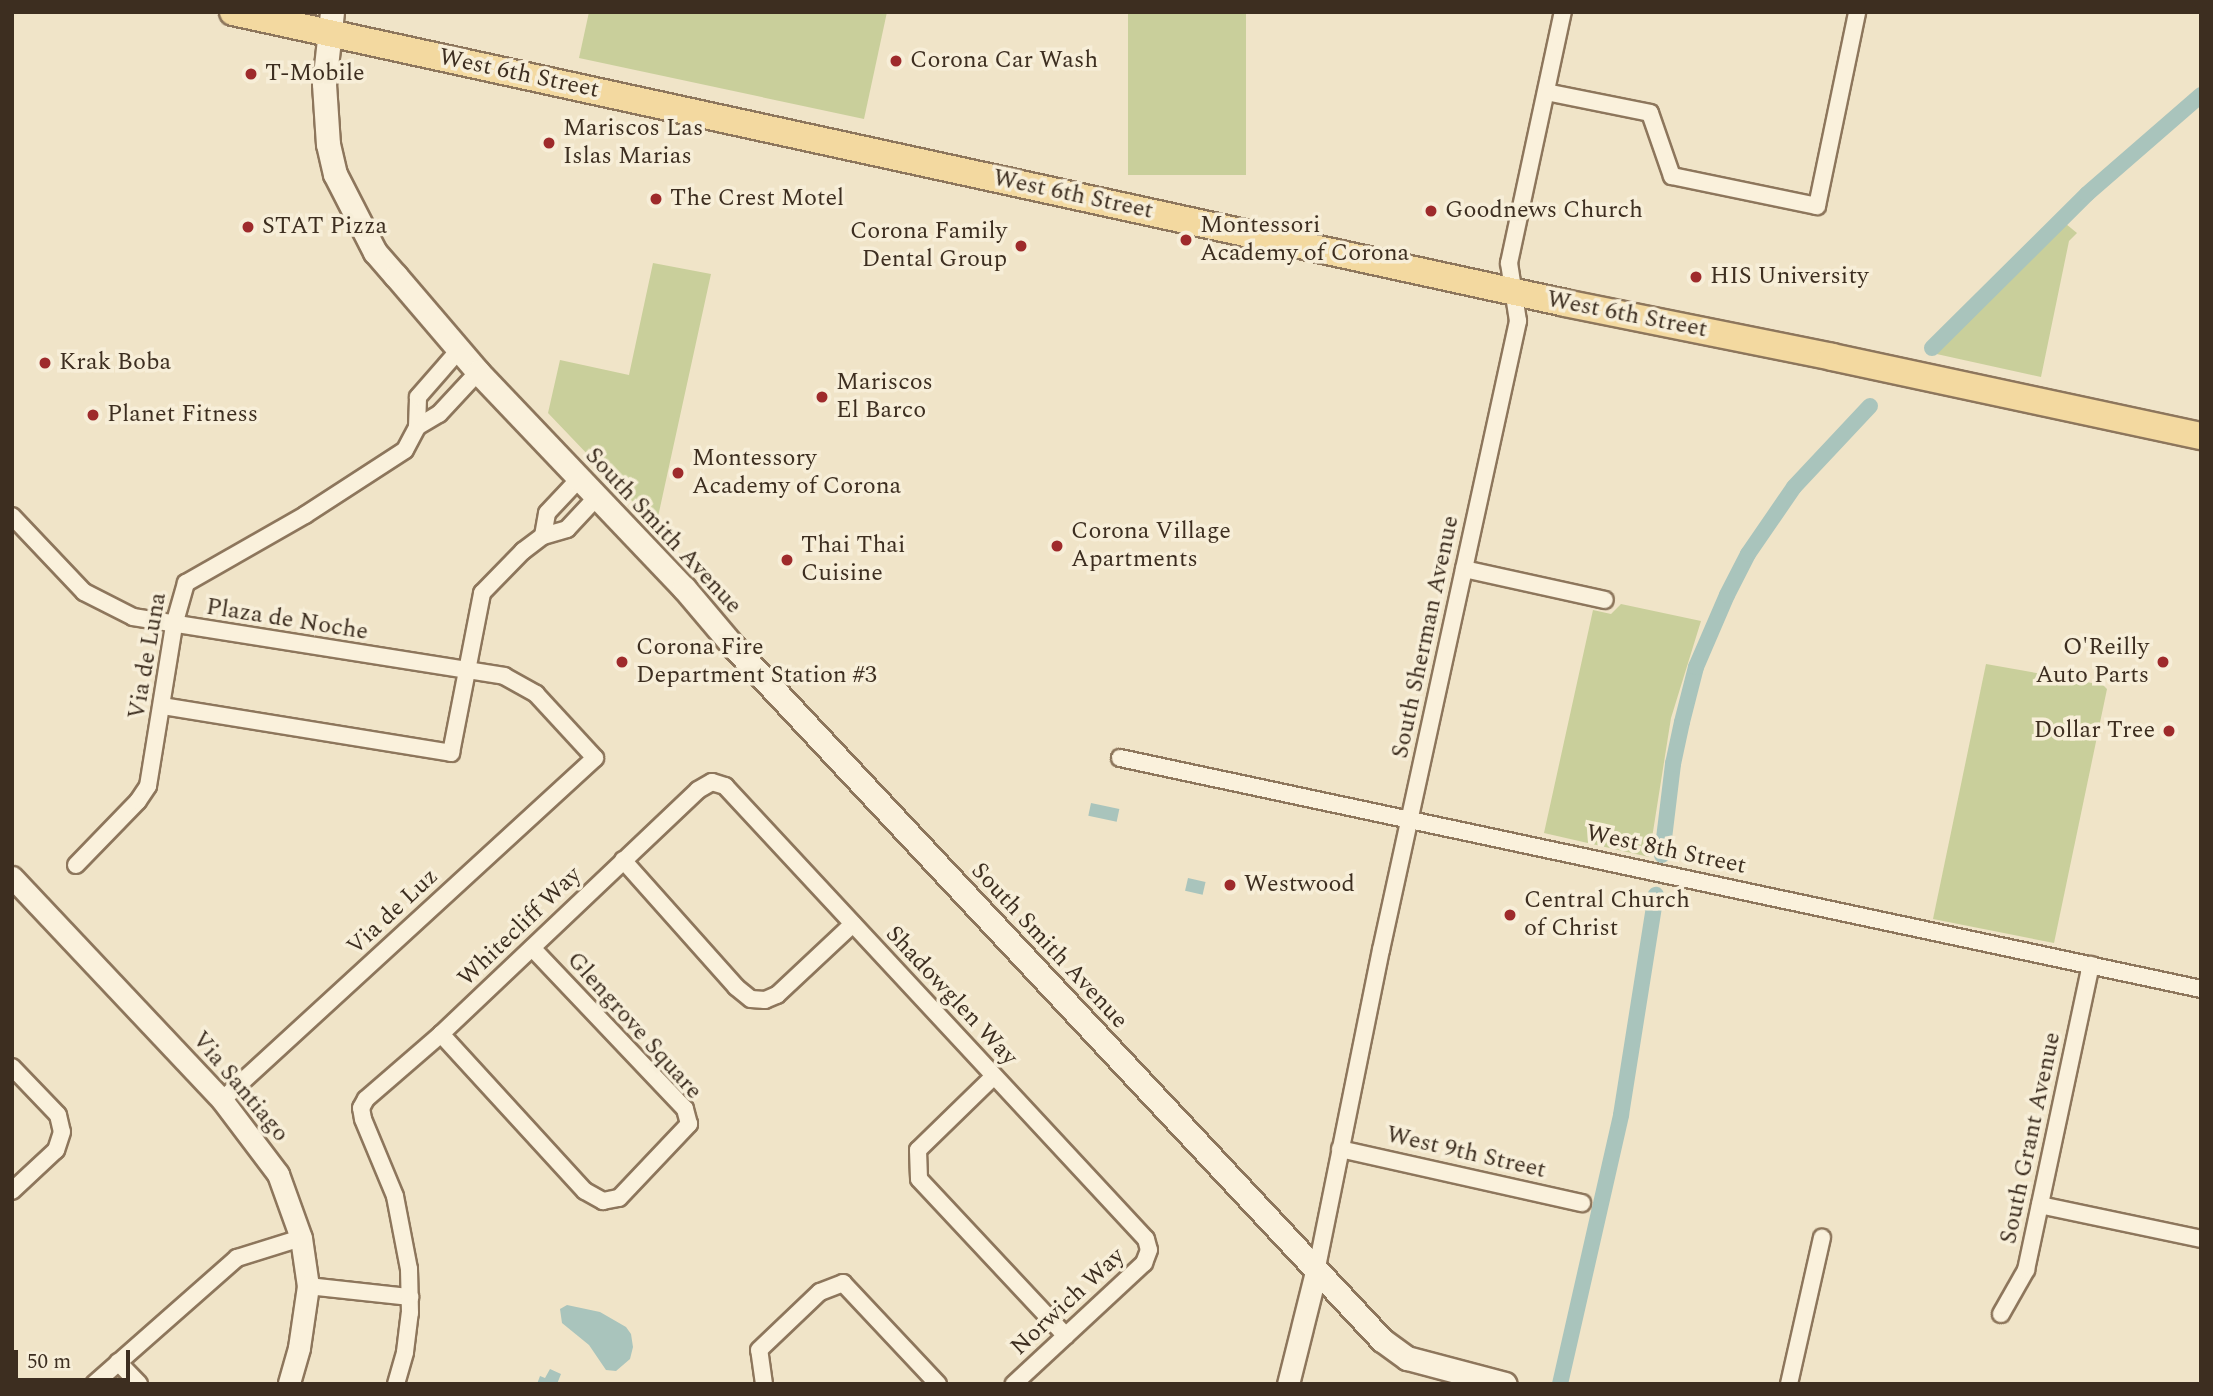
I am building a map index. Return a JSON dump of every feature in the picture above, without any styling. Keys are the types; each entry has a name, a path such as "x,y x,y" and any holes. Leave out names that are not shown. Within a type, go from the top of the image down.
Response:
{"main road":[{"name":"West 6th Street","path":"233,12 330,23 1513,291 2201,436"},
{"name":"South Smith Avenue","path":"330,23 325,112 335,174 375,252 459,350 578,480 684,588 733,646 1382,1340 1407,1358 1505,1384"}],"street":[{"name":"South Sherman Avenue","path":"1316,1272 1410,818 1518,321 1509,263 1563,12"},
{"path":"1546,92 1650,113 1672,176 1817,206 1857,12"},
{"name":"Via de Luna","path":"76,865 138,801 148,786 174,625 186,583 305,515 405,450 417,427 418,397 459,350"},
{"name":"Via de Luna","path":"417,427 439,414 478,372"},
{"path":"543,536 547,513 578,480"},
{"path":"162,706 451,753 482,593 523,551 543,536 567,529 596,498"},
{"name":"Plaza de Noche","path":"12,516 84,592 133,617 504,676 536,694 595,758"},
{"path":"1464,569 1605,600"},
{"name":"Via de Luz","path":"222,1100 595,758"},
{"name":"West 8th Street","path":"1121,758 2201,989"},
{"name":"Whitecliff Way","path":"410,1297 404,1232 395,1196 363,1119 362,1108 366,1099 441,1034 698,790 712,782"},
{"name":"Shadowglen Way","path":"712,782 725,786 1146,1239 1149,1250"},
{"path":"623,860 736,987 751,999 765,1000 777,995 853,924"},
{"name":"Via Santiago","path":"12,877 222,1100 278,1174 301,1238 308,1286 299,1348 289,1384"},
{"name":"Glengrove Square","path":"441,1034 585,1191 603,1201 619,1198 689,1124 685,1109 532,948"},
{"name":"South Grant Avenue","path":"2001,1314 2026,1270 2091,965"},
{"path":"12,1067 58,1115 62,1132 56,1150 12,1191"},
{"path":"994,1076 918,1150 919,1179 1066,1336"},
{"name":"West 9th Street","path":"1340,1149 1582,1203"},
{"path":"2040,1205 2201,1239"},
{"path":"94,1384 237,1258 301,1238"},
{"path":"1789,1384 1822,1238"},
{"name":"Norwich Way","path":"1014,1384 1144,1263 1149,1250"},
{"path":"1289,1384 1316,1272"},
{"path":"764,1384 761,1381 759,1350 820,1292 843,1283 938,1384"},
{"path":"308,1286 410,1297 405,1352 396,1384"},
{"path":"118,1362 139,1384"}],"green space":[{"path":"589,12 887,12 864,119 579,58"},
{"path":"1128,12 1246,12 1246,175 1128,175"},
{"path":"2066,224 2077,233 2069,241 2041,377 1932,353"},
{"path":"653,263 711,274 656,526 548,413 560,360 629,375"},
{"path":"1621,604 1701,621 1671,718 1649,857 1544,833 1593,610 1611,614"},
{"path":"1986,664 2103,685 2107,689 2054,943 1933,919"}],"water":[{"path":"1091,803 1119,809 1117,822 1088,816"},
{"path":"1188,878 1206,882 1203,895 1185,891"},
{"path":"567,1305 600,1312 626,1327 631,1334 633,1347 630,1359 616,1371 606,1370 589,1345 562,1323 560,1309"},
{"path":"550,1369 561,1374 557,1384 537,1384 540,1376 545,1378"}],"waterway":[{"path":"1932,348 2087,194 2201,95"},
{"path":"1662,855 1673,764 1682,722 1696,667 1727,595 1748,554 1794,487 1870,406"},
{"path":"1560,1384 1621,1115 1656,895"}],"place":[{"name":"Corona Car Wash","path":"896,61"},
{"name":"T-Mobile","path":"251,74"},
{"name":"Mariscos Las Islas Marias","path":"549,143"},
{"name":"The Crest Motel","path":"656,199"},
{"name":"Goodnews Church","path":"1431,211"},
{"name":"STAT Pizza","path":"248,227"},
{"name":"Montessori Academy of Corona","path":"1186,240"},
{"name":"Corona Family Dental Group","path":"1021,246"},
{"name":"HIS University","path":"1696,277"},
{"name":"Krak Boba","path":"45,363"},
{"name":"Mariscos El Barco","path":"822,397"},
{"name":"Planet Fitness","path":"93,415"},
{"name":"Montessory Academy of Corona","path":"678,473"},
{"name":"Corona Village Apartments","path":"1057,546"},
{"name":"Thai Thai Cuisine","path":"787,560"},
{"name":"Corona Fire Department Station #3","path":"622,662"},
{"name":"O'Reilly Auto Parts","path":"2163,662"},
{"name":"Dollar Tree","path":"2169,731"},
{"name":"Westwood","path":"1230,885"},
{"name":"Central Church of Christ","path":"1510,915"}]}
